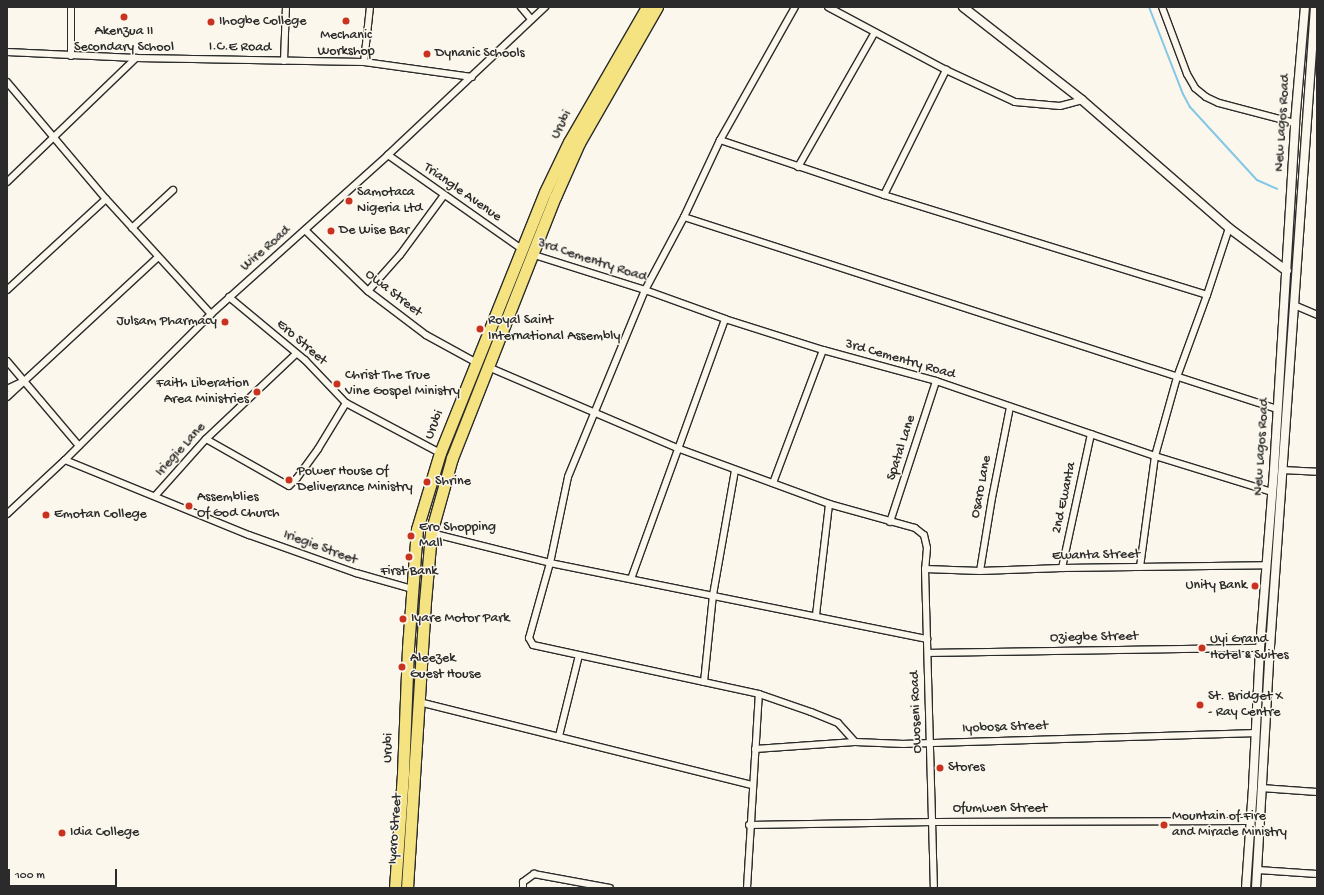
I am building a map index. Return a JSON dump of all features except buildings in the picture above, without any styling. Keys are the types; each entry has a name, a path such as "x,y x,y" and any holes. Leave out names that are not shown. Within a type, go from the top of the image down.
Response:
{"highway":[{"name":"Urubi","path":"409,772 419,702 424,602 431,532 452,458 488,367 527,252 545,192 569,142 647,7"},
{"name":"Urubi","path":"409,772 408,648 412,589 418,529 440,453 477,363 527,252 579,143 657,7"},
{"name":"Iyaro Street","path":"395,888 409,772"},
{"name":"Iyaro Street","path":"407,888 409,772"}],"main road":[{"path":"963,7 1082,100 1229,228 1287,271"},
{"name":"New Lagos Road","path":"1246,888 1260,648 1287,271 1295,123 1306,7"},
{"name":"New Lagos Road","path":"1256,888 1258,870 1258,835 1282,470 1315,7"}],"street":[{"path":"71,7 71,56"},
{"path":"284,61 286,7"},
{"path":"364,62 370,7"},
{"path":"521,7 531,19"},
{"name":"Wire Road","path":"7,514 65,460 229,297 306,230 388,155 472,77 544,7"},
{"path":"795,7 720,140 684,217 645,290 568,477 550,562 529,638 533,645 759,694 838,723 855,742"},
{"path":"828,7 946,70 1016,102 1060,106 1082,100"},
{"path":"1162,7 1184,68 1196,88 1206,97 1219,103 1295,123"},
{"path":"798,167 875,32"},
{"name":"I.C.E Road","path":"7,52 136,58 364,62 472,77"},
{"path":"7,182 136,58"},
{"path":"884,196 946,70"},
{"path":"7,82 106,199 211,314"},
{"path":"720,140 884,196 1207,295"},
{"name":"Triangle Avenue","path":"388,155 527,252"},
{"path":"132,228 173,190"},
{"path":"368,290 400,255 444,195"},
{"path":"7,290 106,199"},
{"path":"684,217 1277,409"},
{"path":"1140,567 1155,456 1177,377 1207,295 1229,228"},
{"name":"Owa Street","path":"306,230 368,290 426,335 477,363"},
{"name":"3rd Cementry Road","path":"527,252 645,290 725,319 823,350 936,381 1155,456 1272,492"},
{"path":"7,397 158,257"},
{"name":"Ero Street","path":"229,297 305,360 346,403 440,453"},
{"path":"1294,305 1317,315"},
{"path":"631,579 677,448 725,319"},
{"path":"773,483 823,350"},
{"name":"Iriegie Lane","path":"155,496 206,439 296,354"},
{"path":"7,361 79,446"},
{"path":"488,367 677,448 829,504 890,522"},
{"path":"7,389 25,381"},
{"name":"Spatal Lane","path":"890,522 936,381"},
{"path":"206,439 289,486 297,478 318,449 346,403"},
{"name":"Osaro Lane","path":"980,571 992,498 1010,407"},
{"name":"2nd Ewanta","path":"1062,568 1090,434"},
{"name":"Iriegie Street","path":"65,460 301,554 356,574 412,589"},
{"path":"704,682 712,596 735,470"},
{"path":"1282,470 1317,472"},
{"path":"816,615 829,504"},
{"name":"Owoseni Road","path":"890,522 915,528 924,535 926,548 925,569 934,888"},
{"path":"431,532 550,562 712,596 816,615 927,639"},
{"name":"Ewanta Street","path":"925,569 980,571 1062,568 1266,565"},
{"name":"Oziegbe Street","path":"928,653 1260,648"},
{"path":"559,736 579,655"},
{"path":"747,888 752,785 759,694"},
{"path":"419,702 752,785"},
{"name":"Iyobosa Street","path":"755,749 855,742 904,744 1255,733"},
{"path":"1261,788 1317,792"},
{"name":"Ofumwen Street","path":"750,825 932,822 1251,821"},
{"path":"1258,870 1317,874"},
{"path":"523,888 523,882 526,878 534,874 610,888"}],"waterway":[{"path":"1149,7 1183,94 1190,107 1257,180 1277,189"}],"place":[{"name":"Akenzua II Secondary School","path":"124,17"},
{"name":"Mechanic Workshop","path":"346,21"},
{"name":"Ihogbe College","path":"211,22"},
{"name":"Dynanic Schools","path":"427,54"},
{"name":"Samotaca Nigeria Ltd","path":"349,201"},
{"name":"De Wise Bar","path":"331,231"},
{"name":"Julsam Pharmacy","path":"225,322"},
{"name":"Royal Saint International Assembly","path":"480,329"},
{"name":"Christ The True Vine Gospel Ministry","path":"337,384"},
{"name":"Faith Liberation Area Ministries","path":"257,392"},
{"name":"Power House Of Deliverance Ministry","path":"289,480"},
{"name":"Shrine","path":"427,482"},
{"name":"Assemblies Of God Church","path":"189,506"},
{"name":"Emotan College","path":"46,515"},
{"name":"Ero Shopping Mall","path":"411,536"},
{"name":"First Bank","path":"409,557"},
{"name":"Unity Bank","path":"1255,586"},
{"name":"Iyare Motor Park","path":"403,619"},
{"name":"Uyi Grand Hotel & Suites","path":"1202,648"},
{"name":"Aleezek Guest House","path":"402,667"},
{"name":"St. Bridget X - Ray Centre","path":"1200,705"},
{"name":"Stores","path":"940,768"},
{"name":"Mountain of Fire and Miracle Ministry","path":"1164,825"},
{"name":"Idia College","path":"62,833"}]}
